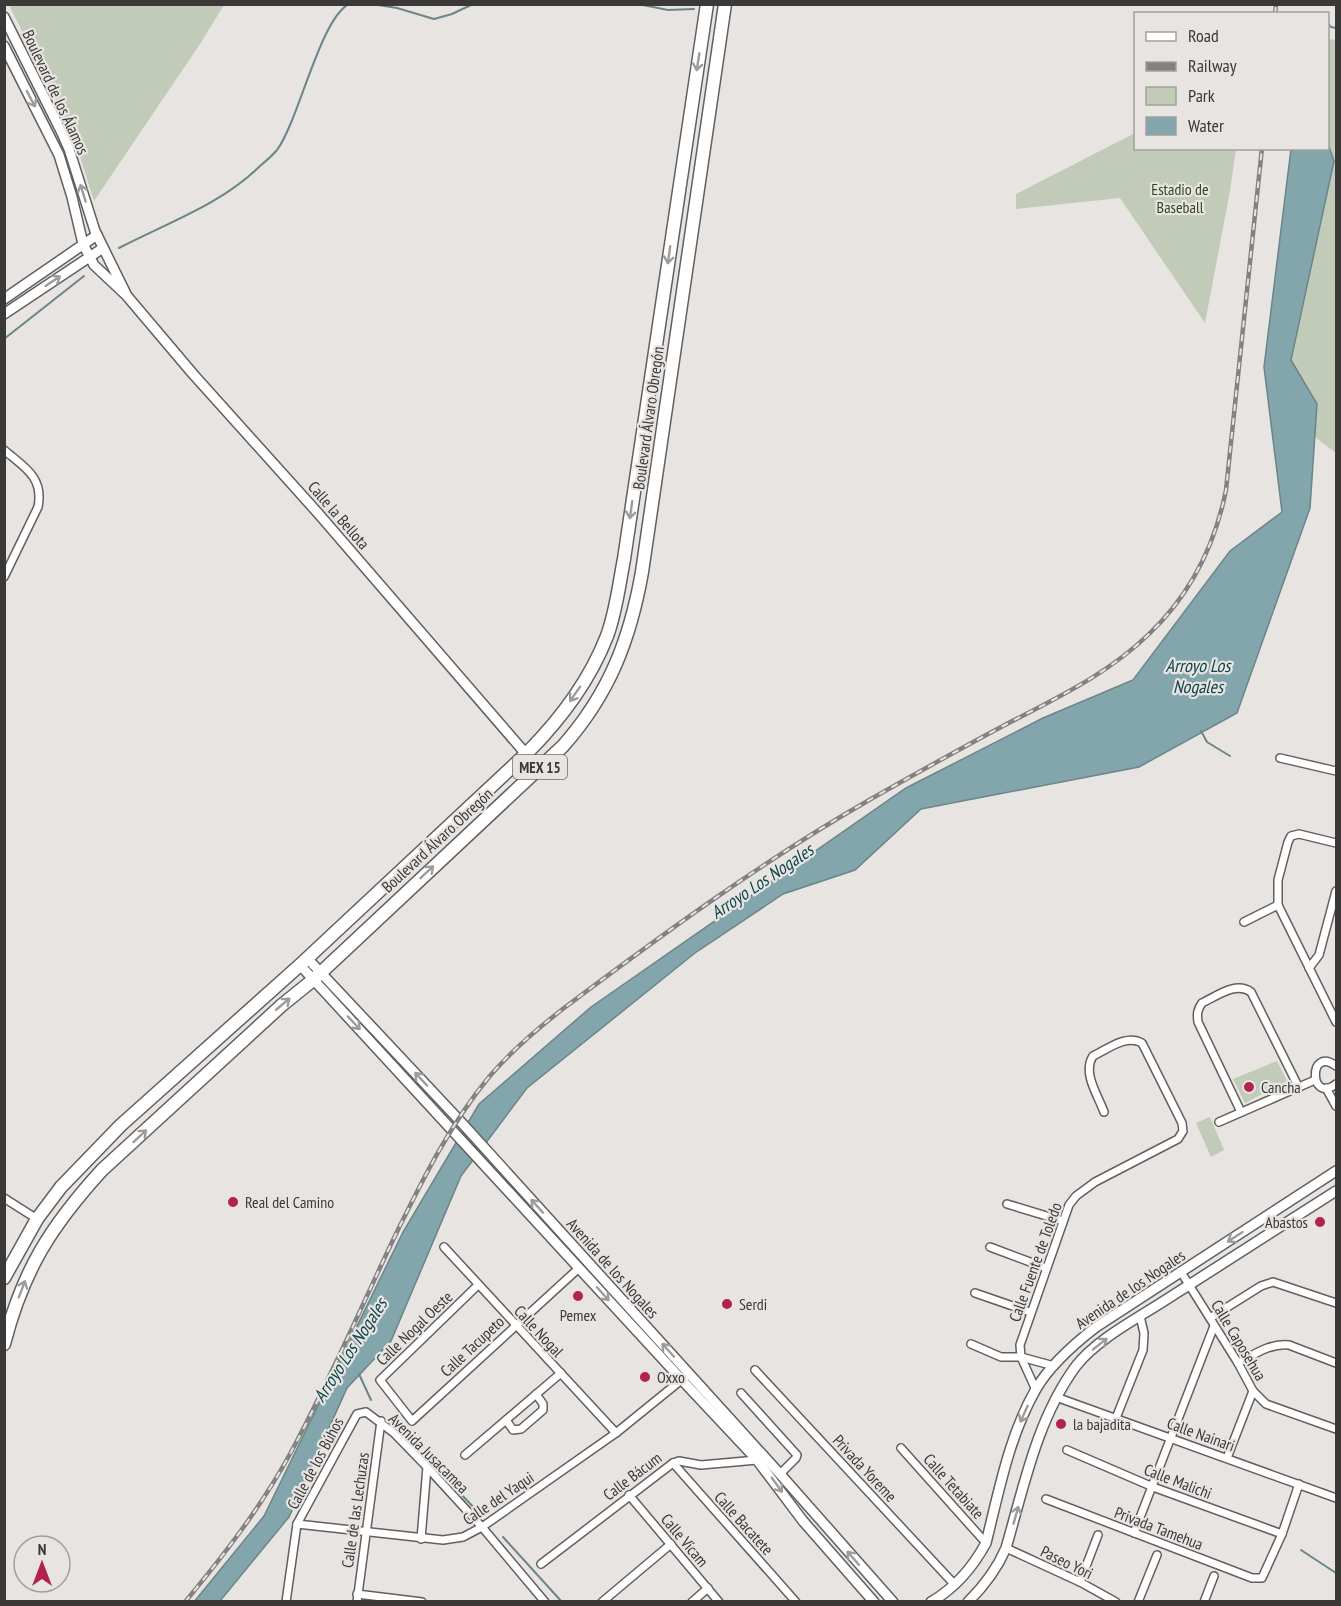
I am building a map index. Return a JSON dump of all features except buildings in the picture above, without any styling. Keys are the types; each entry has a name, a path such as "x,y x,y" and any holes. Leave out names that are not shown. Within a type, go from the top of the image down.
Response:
{"highway":[{"name":"Boulevard Álvaro Obregón","path":"4,1278 23,1241 61,1187 121,1125 303,961 526,754 554,723 592,667 607,636 624,559 707,4"},
{"name":"Boulevard Álvaro Obregón","path":"4,1344 17,1300 30,1268 78,1197 102,1170 282,1005 317,976 563,746 582,724 605,688 625,643 637,598 725,4"}],"main road":[{"name":"Boulevard de los Álamos","path":"4,17 69,149 103,248"},
{"name":"Boulevard de los Álamos","path":"4,46 59,155 88,257"},
{"path":"4,299 97,235"},
{"name":"Calle la Bellota","path":"103,248 127,296"},
{"path":"4,314 103,248"},
{"name":"Calle la Bellota","path":"88,257 101,273 127,296 213,397 313,507 526,754"},
{"name":"Avenida de los Nogales","path":"303,961 579,1268 780,1474 893,1602"},
{"name":"Avenida de los Nogales","path":"317,976 486,1150 757,1460 803,1521 874,1602"},
{"name":"Avenida de los Nogales","path":"931,1602 955,1584 971,1567 986,1543 1014,1438 1036,1390 1054,1366 1080,1339 1096,1327 1336,1171"},
{"name":"Avenida de los Nogales","path":"968,1602 989,1580 999,1565 1035,1448 1056,1397 1077,1364 1087,1354 1140,1316 1336,1191"}],"street":[{"path":"4,450 31,473 37,481 41,494 38,507 4,577"},
{"path":"1280,758 1336,771"},
{"path":"1336,843 1299,834 1291,836 1278,880 1278,904 1336,1022"},
{"path":"1309,968 1319,955 1336,891"},
{"path":"1245,922 1278,904"},
{"path":"1241,1112 1198,1022 1197,1015 1198,1008 1202,1004 1237,987 1251,992 1298,1086"},
{"name":"Calle Fuente de Toledo","path":"1036,1390 1022,1357 1020,1345 1069,1205 1085,1188 1178,1139 1184,1131 1142,1043 1137,1041 1126,1040 1093,1056 1090,1060 1088,1072 1104,1112"},
{"path":"1336,1066 1327,1062 1321,1064 1314,1074 1319,1085 1326,1088 1336,1084"},
{"path":"1219,1122 1315,1080"},
{"path":"1326,1088 1336,1107"},
{"path":"4,1198 37,1219"},
{"path":"1007,1203 1063,1221"},
{"name":"Calle Nogal","path":"444,1247 616,1433"},
{"path":"990,1247 1046,1268"},
{"name":"Calle Tacupeto","path":"412,1422 579,1268"},
{"name":"Calle Caposehua","path":"1181,1272 1253,1391 1266,1404 1336,1429"},
{"path":"1210,1318 1273,1281 1336,1303"},
{"name":"Calle Nogal Oeste","path":"412,1422 380,1380 478,1285"},
{"path":"975,1293 1030,1312"},
{"path":"1116,1418 1145,1342 1140,1316"},
{"path":"1134,1533 1214,1326"},
{"path":"971,1344 1001,1357 1022,1357 1054,1366"},
{"path":"1238,1363 1271,1346 1281,1344 1336,1364"},
{"name":"Privada Yoreme","path":"755,1370 955,1584"},
{"path":"465,1455 561,1373"},
{"name":"Calle del Yaqui","path":"297,1524 421,1539 455,1539 482,1527 616,1433 685,1377"},
{"path":"1227,1458 1253,1391"},
{"path":"741,1393 797,1455 780,1474"},
{"path":"506,1420 516,1431 528,1424 543,1408 536,1394"},
{"name":"Calle Nainari","path":"1056,1397 1336,1498"},
{"name":"Avenida Jusacamea","path":"361,1411 381,1422 427,1467 482,1527 543,1601"},
{"name":"Calle de los Búhos","path":"286,1602 297,1524 357,1414 361,1411"},
{"name":"Calle de las Lechuzas","path":"357,1598 381,1422"},
{"name":"Calle Tetabiate","path":"901,1448 986,1543"},
{"name":"Calle Malichi","path":"1066,1450 1153,1487 1282,1534"},
{"name":"Calle Bácum","path":"541,1564 673,1463 679,1461 701,1465 757,1460"},
{"name":"Calle Bacatete","path":"673,1463 796,1602"},
{"path":"421,1539 427,1467"},
{"path":"1282,1534 1299,1484"},
{"name":"Calle Vícam","path":"629,1495 719,1602"},
{"name":"Privada Tamehua","path":"1047,1499 1252,1578 1262,1578 1282,1534"},
{"path":"1080,1582 1098,1535"},
{"path":"602,1602 671,1545"},
{"name":"Paseo Yori","path":"1006,1548 1080,1582 1116,1602"},
{"path":"1138,1602 1157,1555"},
{"path":"1204,1602 1214,1576"},
{"path":"692,1602 708,1588"},
{"path":"357,1598 422,1602"}],"green space":[{"path":"9,5 224,5 94,201 73,134"},
{"path":"1329,39 1336,40 1336,453 1315,437 1317,404 1291,360 1334,161 1329,147"},
{"name":"Estadio de Baseball","path":"1134,134 1134,150 1236,150 1205,323 1120,198 1016,209 1016,194"},
{"path":"1277,1061 1287,1081 1245,1103 1233,1079"},
{"path":"1210,1117 1224,1150 1211,1157 1196,1123"}],"water":[{"name":"Arroyo Los Nogales","path":"1329,147 1334,161 1291,360 1317,404 1310,508 1237,713 1139,767 921,809 855,870 783,894 695,953 527,1088 461,1176 391,1341 347,1388 289,1517 220,1601 194,1602 264,1516 403,1232 479,1104 591,1007 906,788 1043,718 1133,680 1230,551 1282,512 1264,367 1291,150 1329,150"}],"waterway":[{"path":"119,248 228,192 245,180 277,150 293,117 319,49 338,13 349,4"},
{"path":"372,4 397,8 434,19 473,4"},
{"path":"638,4 668,10 694,9"},
{"path":"1329,24 1336,28"},
{"path":"4,339 84,276"},
{"path":"1201,731 1207,742 1230,756"},
{"path":"359,1374 371,1400"},
{"path":"393,1423 480,1514"},
{"path":"503,1537 562,1602"},
{"path":"1301,1550 1336,1573"}],"railway":[{"path":"1275,12 1276,4"},
{"path":"185,1602 241,1530 279,1474 436,1156 474,1096 506,1058 564,1008 676,925 753,872 871,799 1098,674 1133,649 1177,603 1208,549 1226,490 1262,150"}],"place":[{"name":"Cancha","path":"1249,1087"},
{"name":"Real del Camino","path":"233,1202"},
{"name":"Abastos","path":"1320,1222"},
{"name":"Pemex","path":"578,1296"},
{"name":"Serdi","path":"727,1304"},
{"name":"Oxxo","path":"645,1377"},
{"name":"la bajadita","path":"1061,1424"}]}
